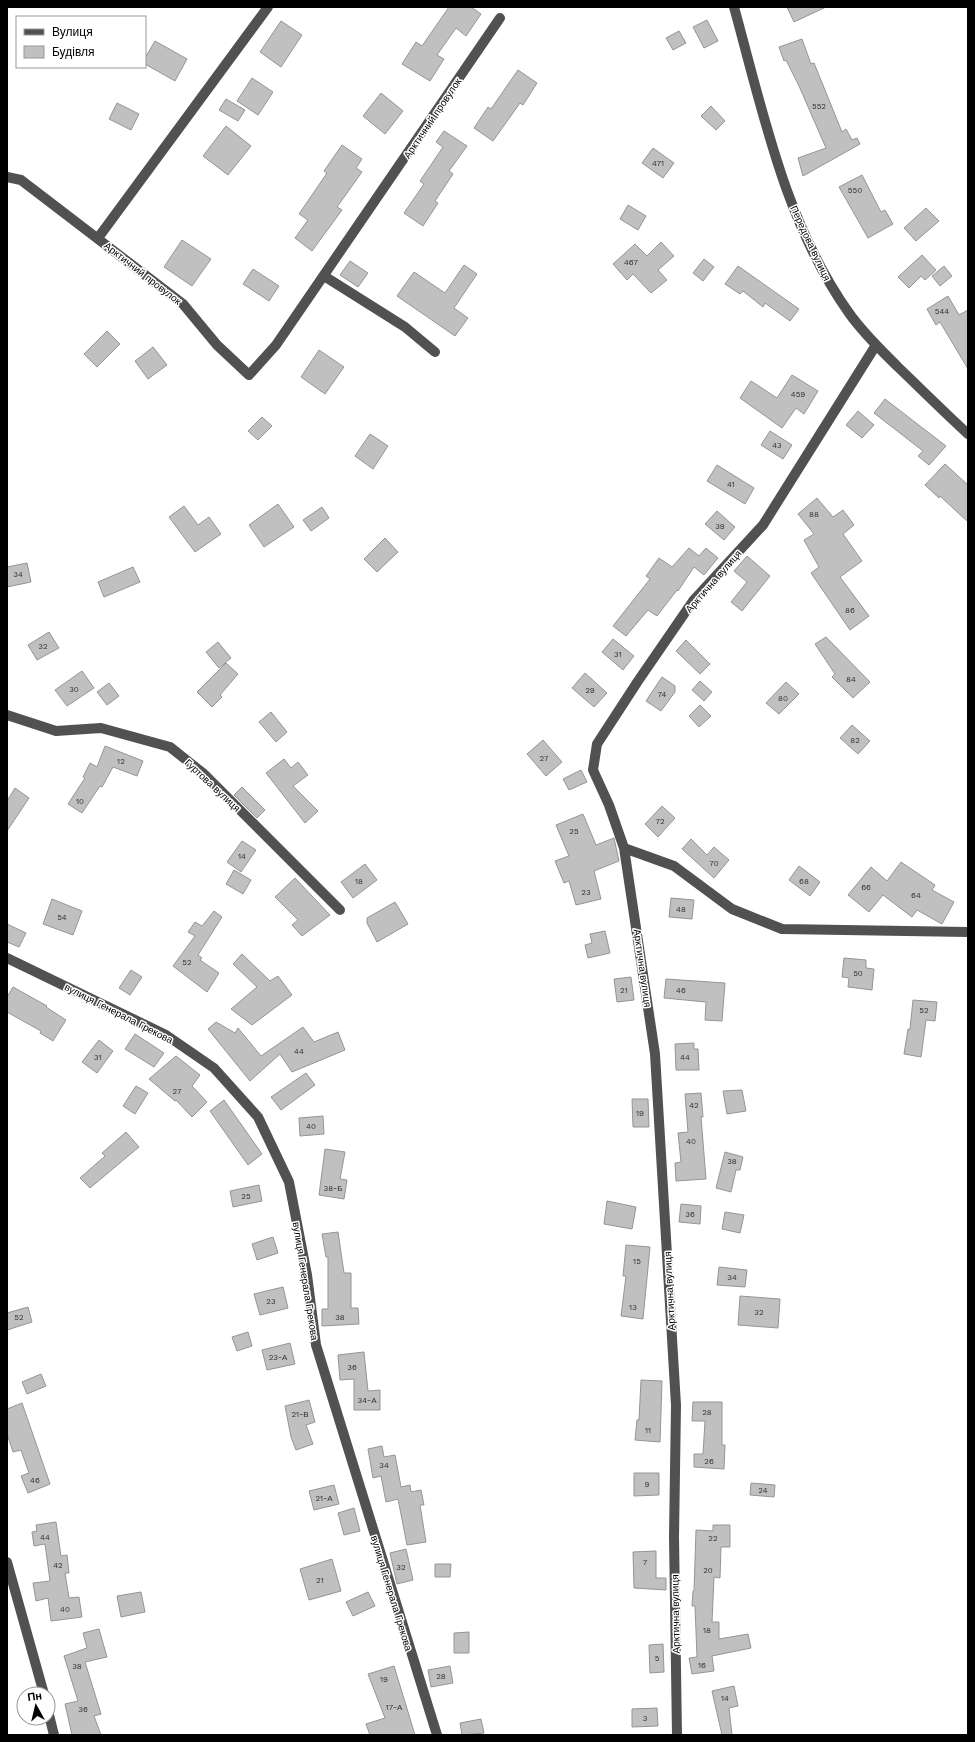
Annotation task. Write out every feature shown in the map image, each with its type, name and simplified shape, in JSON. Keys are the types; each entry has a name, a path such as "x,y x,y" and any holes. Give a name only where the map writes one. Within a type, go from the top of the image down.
{"street":[{"name":"Арктичний провулок","path":"98,238 268,7"},
{"name":"Передова вулиця","path":"734,7 772,147 797,217 824,273 850,314 876,345 968,434"},
{"name":"Арктичний провулок","path":"7,177 21,180 183,304 217,345 249,375 276,345 500,18"},
{"path":"324,276 351,295 405,327 435,352"},
{"name":"Арктична вулиця","path":"677,1735 674,1537 676,1405 655,1054 624,848 609,805 593,770 597,744 638,681 694,600 763,525 876,345"},
{"name":"Гуртова вулиця","path":"7,716 56,731 102,728 170,748 204,774 340,910"},
{"path":"624,848 674,866 732,909 782,928 968,932"},
{"name":"вулиця Генерала Грекова","path":"7,958 166,1035 214,1068 258,1117 289,1182 307,1275 316,1345 437,1735"},
{"path":"7,1562 42,1686"}],"building":[{"path":"449,7 471,7 481,14 466,36 456,28 437,55 444,59 430,81 402,64 416,42 422,46"},
{"path":"787,7 826,7 794,22"},
{"path":"707,20 718,41 704,48 693,27"},
{"path":"281,21 302,35 281,67 260,52"},
{"path":"679,31 686,43 673,50 666,38"},
{"path":"802,39 811,64 814,63 842,132 846,129 852,140 857,138 860,144 803,176 798,158 826,148 799,86 786,60 784,61 779,47"},
{"path":"155,41 187,59 175,81 146,65 146,56"},
{"path":"518,70 537,83 523,105 520,103 493,141 474,128 488,107 491,109"},
{"path":"252,78 273,92 258,115 237,101"},
{"path":"381,93 403,111 385,134 363,116"},
{"path":"226,99 245,110 238,121 219,110"},
{"path":"117,103 139,114 131,130 109,119"},
{"path":"711,106 725,121 716,130 701,116"},
{"path":"226,126 251,146 228,175 203,156"},
{"path":"444,131 467,146 449,171 453,174 435,201 438,203 423,226 404,213 424,184 420,181 443,147 436,142"},
{"path":"342,145 362,159 356,168 362,172 337,207 342,210 312,251 295,238 308,220 299,214 327,173 324,171"},
{"path":"653,148 674,163 663,178 642,163"},
{"path":"862,175 881,212 885,210 893,224 868,238 839,187"},
{"path":"628,205 646,216 638,230 620,219"},
{"path":"926,208 939,221 916,241 904,228"},
{"path":"182,240 211,259 192,286 164,267"},
{"path":"661,242 674,256 658,270 667,280 651,293 633,274 627,280 613,264 635,244 647,256"},
{"path":"922,255 936,270 925,280 921,276 909,288 898,277"},
{"path":"704,259 714,267 703,281 693,273"},
{"path":"350,261 368,273 358,287 340,275"},
{"path":"464,265 477,274 454,308 468,318 455,336 397,296 414,272 445,293"},
{"path":"738,266 799,309 790,321 765,303 763,307 743,291 740,294 725,284"},
{"path":"944,266 952,276 940,286 932,276"},
{"path":"253,269 279,286 269,301 243,284"},
{"path":"948,296 959,315 968,310 968,369 940,322 936,325 927,309"},
{"path":"107,331 120,344 97,367 84,354"},
{"path":"153,347 167,365 148,379 135,361"},
{"path":"319,350 344,367 325,394 301,377"},
{"path":"792,375 818,391 804,414 796,408 782,428 740,398 751,381 777,398"},
{"path":"885,399 946,446 929,465 918,456 923,451 874,413"},
{"path":"858,411 874,425 862,438 846,425"},
{"path":"262,417 272,426 258,440 248,431"},
{"path":"770,431 792,445 783,459 761,445"},
{"path":"370,434 388,446 373,469 355,456"},
{"path":"945,464 968,485 968,522 940,496 939,498 925,485"},
{"path":"717,465 754,488 745,504 707,481"},
{"path":"817,498 833,517 843,510 854,525 843,534 862,561 840,577 869,616 850,630 811,573 819,567 804,540 814,534 798,514"},
{"path":"278,504 294,527 264,547 249,525"},
{"path":"184,506 198,525 209,517 221,534 195,552 169,517"},
{"path":"322,507 329,518 311,531 303,520"},
{"path":"717,511 735,527 724,540 705,524"},
{"path":"385,538 398,552 377,572 364,559"},
{"path":"689,548 699,556 706,548 718,558 704,575 694,567 678,591 677,590 657,616 648,610 626,636 613,626 650,579 646,576 659,558 672,567"},
{"path":"747,556 770,576 742,611 731,602 747,582 734,571"},
{"path":"27,563 31,582 7,587 7,567"},
{"path":"133,567 140,582 104,597 98,582"},
{"path":"49,632 59,648 37,660 28,645"},
{"path":"826,637 870,682 853,698 832,677 835,674 815,644"},
{"path":"613,639 634,656 623,670 602,652"},
{"path":"686,640 710,664 700,674 676,651"},
{"path":"218,642 231,658 219,668 206,652"},
{"path":"226,663 238,674 220,695 222,697 212,707 197,692"},
{"path":"82,671 94,688 67,706 55,690"},
{"path":"585,673 607,693 594,707 572,688"},
{"path":"662,677 675,686 675,692 661,711 646,701"},
{"path":"700,681 712,692 704,701 692,690"},
{"path":"786,682 799,694 779,714 766,703"},
{"path":"109,683 119,696 107,705 97,692"},
{"path":"700,705 711,716 699,727 689,716"},
{"path":"271,712 287,732 276,742 259,722"},
{"path":"852,725 870,741 858,754 840,738"},
{"path":"543,740 562,762 546,776 527,754"},
{"path":"105,746 143,761 137,776 113,767 102,787 100,786 82,813 68,804 85,778 83,777 90,763 97,767"},
{"path":"284,759 291,768 298,762 308,775 293,786 318,811 305,823 266,773"},
{"path":"581,770 587,782 569,790 563,779"},
{"path":"242,787 265,810 257,818 234,795"},
{"path":"15,788 29,798 7,831 7,801"},
{"path":"662,806 675,818 658,837 645,824"},
{"path":"583,814 596,845 614,838 619,861 594,871 601,899 576,905 569,881 564,883 555,861 569,856 556,825"},
{"path":"691,839 707,855 714,847 729,860 714,878 682,849"},
{"path":"242,841 256,850 241,872 227,862"},
{"path":"901,862 935,885 932,890 954,902 942,924 917,910 912,917 883,895 869,912 848,895 871,867 887,881"},
{"path":"365,864 377,880 353,898 341,882"},
{"path":"799,866 820,882 810,896 789,880"},
{"path":"234,870 251,880 243,894 226,884"},
{"path":"295,878 330,915 302,936 292,925 298,920 275,897"},
{"path":"671,898 694,900 692,919 669,917"},
{"path":"52,899 82,911 73,935 43,924"},
{"path":"395,902 408,924 377,942 367,923 367,918"},
{"path":"214,911 222,917 198,955 202,958 200,960 219,973 207,992 173,966 195,936 188,932 195,922 202,926"},
{"path":"7,924 26,933 19,947 7,942"},
{"path":"605,931 610,953 588,958 585,945 592,943 590,934"},
{"path":"242,954 270,981 278,976 292,995 252,1025 231,1009 257,987 233,964"},
{"path":"844,958 866,960 866,968 874,969 872,990 848,987 849,978 842,977"},
{"path":"131,970 142,977 130,995 119,988"},
{"path":"631,977 634,1000 617,1002 614,979"},
{"path":"666,979 725,983 722,1021 705,1020 706,1002 664,998"},
{"path":"13,987 47,1006 46,1007 66,1020 53,1041 40,1033 41,1031 7,1012 7,997"},
{"path":"913,1000 937,1002 935,1021 926,1020 921,1057 904,1054 908,1029 910,1029"},
{"path":"216,1022 235,1033 238,1028 261,1056 303,1027 314,1042 338,1032 345,1050 292,1072 280,1054 250,1081 208,1029"},
{"path":"135,1034 164,1053 154,1067 125,1049"},
{"path":"99,1040 113,1051 97,1073 82,1062"},
{"path":"694,1043 694,1049 698,1049 699,1070 676,1070 675,1044"},
{"path":"176,1056 200,1075 192,1086 207,1102 192,1117 176,1100 175,1101 149,1079"},
{"path":"306,1073 315,1085 281,1110 271,1097"},
{"path":"136,1086 148,1093 135,1114 123,1106"},
{"path":"742,1090 746,1111 727,1114 723,1091"},
{"path":"701,1093 703,1117 701,1117 706,1179 676,1181 675,1163 681,1162 678,1133 688,1132 685,1094"},
{"path":"632,1099 648,1099 649,1127 633,1127"},
{"path":"224,1100 262,1154 248,1165 210,1111"},
{"path":"323,1116 324,1134 300,1136 299,1118"},
{"path":"126,1132 139,1147 90,1188 80,1178 105,1156 102,1153"},
{"path":"325,1149 345,1152 340,1179 347,1180 344,1199 319,1195"},
{"path":"725,1152 743,1157 740,1170 736,1170 731,1192 716,1188"},
{"path":"259,1185 262,1201 233,1207 230,1191"},
{"path":"607,1201 636,1207 632,1229 604,1224"},
{"path":"681,1204 701,1206 700,1224 679,1222"},
{"path":"725,1212 744,1215 740,1233 722,1229"},
{"path":"338,1232 344,1273 351,1273 351,1308 358,1308 359,1324 322,1326 322,1309 328,1309 328,1257 326,1257 322,1234"},
{"path":"273,1237 278,1253 257,1260 252,1244"},
{"path":"626,1245 650,1247 643,1319 621,1316 626,1276 623,1276"},
{"path":"719,1267 747,1270 745,1287 717,1285"},
{"path":"283,1287 288,1308 260,1315 254,1294"},
{"path":"740,1296 780,1299 778,1328 738,1325"},
{"path":"28,1307 32,1322 7,1330 7,1313"},
{"path":"248,1332 252,1346 237,1351 232,1337"},
{"path":"290,1343 295,1364 267,1370 262,1350"},
{"path":"364,1352 368,1391 380,1390 380,1410 354,1410 354,1379 340,1380 338,1355"},
{"path":"41,1374 46,1386 27,1394 22,1382"},
{"path":"641,1380 662,1381 660,1442 635,1440 637,1420 639,1420"},
{"path":"309,1400 315,1422 306,1425 313,1444 296,1450 291,1437 285,1406"},
{"path":"693,1402 722,1402 722,1445 725,1445 724,1469 694,1467 694,1454 703,1454 705,1421 692,1421"},
{"path":"22,1403 50,1484 28,1493 21,1476 29,1473 21,1450 13,1452 7,1434 7,1409"},
{"path":"382,1446 384,1457 395,1455 401,1487 410,1485 411,1492 421,1490 424,1505 420,1505 426,1542 407,1545 398,1499 386,1502 381,1476 373,1478 368,1449"},
{"path":"634,1473 659,1473 659,1495 634,1496"},
{"path":"751,1483 775,1485 774,1497 750,1495"},
{"path":"334,1485 339,1504 314,1510 309,1491"},
{"path":"354,1508 360,1531 344,1535 338,1513"},
{"path":"56,1522 61,1556 67,1555 69,1573 65,1573 69,1598 79,1597 82,1617 51,1621 48,1598 36,1601 33,1583 50,1581 45,1544 34,1546 32,1532 37,1531 36,1525"},
{"path":"713,1525 730,1525 730,1547 721,1547 720,1578 714,1577 712,1622 719,1622 719,1639 748,1634 751,1648 712,1656 714,1671 692,1674 689,1658 697,1657 695,1606 692,1606 694,1591 696,1530 713,1531"},
{"path":"406,1549 413,1580 397,1584 390,1553"},
{"path":"656,1551 656,1578 666,1578 666,1590 634,1588 633,1552"},
{"path":"332,1559 341,1591 309,1600 300,1569"},
{"path":"435,1564 451,1564 450,1577 435,1577"},
{"path":"141,1592 145,1612 121,1617 117,1596"},
{"path":"368,1592 375,1606 353,1616 346,1602"},
{"path":"99,1629 107,1657 85,1662 101,1714 94,1716 101,1735 72,1735 65,1704 78,1701 64,1656 87,1648 83,1633"},
{"path":"469,1632 469,1653 454,1653 454,1633"},
{"path":"663,1644 664,1672 650,1673 649,1645"},
{"path":"394,1666 415,1735 370,1735 366,1724 385,1718 368,1674"},
{"path":"450,1666 453,1683 431,1687 428,1670"},
{"path":"734,1686 738,1706 729,1708 732,1735 722,1735 712,1691"},
{"path":"657,1708 658,1726 632,1727 632,1709"},
{"path":"481,1719 484,1733 462,1735 460,1723"}]}
